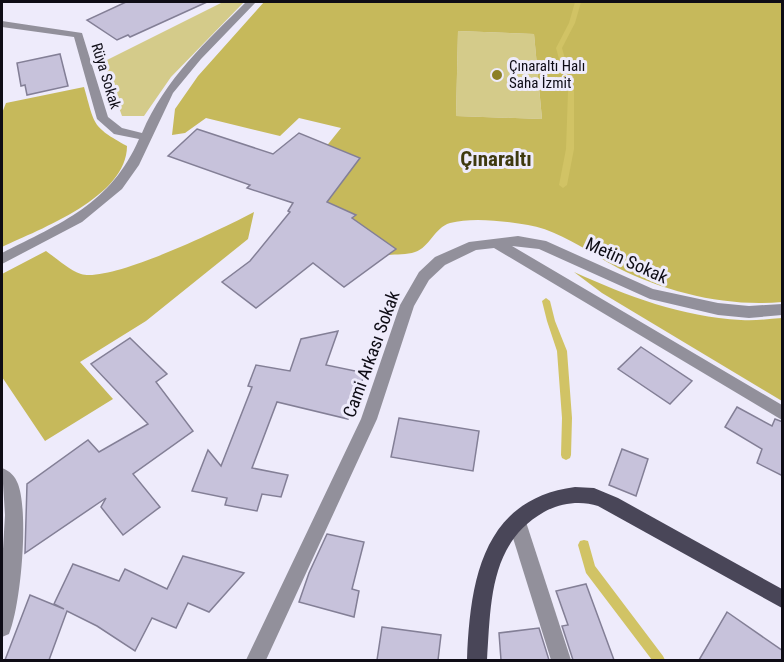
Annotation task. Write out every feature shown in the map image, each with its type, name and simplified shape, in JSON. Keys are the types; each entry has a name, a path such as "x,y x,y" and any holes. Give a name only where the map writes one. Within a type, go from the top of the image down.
{"main road":[{"path":"477,660 485,585 498,545 517,522 537,504 558,496 593,496 622,509 783,599"}],"street":[{"path":"2,259 60,229 101,203 130,173 157,111 174,85 251,2"},
{"name":"Rüya Sokak","path":"2,24 78,35 103,119 118,131 146,136"},
{"name":"Metin Sokak","path":"494,242 518,241 542,244 562,251 625,284 650,294 684,303 749,312 783,309"},
{"path":"494,242 783,413"},
{"name":"Cami Arkası Sokak","path":"254,659 369,419 407,305 424,276 440,261 474,245 494,242"},
{"path":"2,476 10,485 14,502 7,601 2,627"},
{"path":"517,522 561,660"}],"shaded area":[{"path":"223,2 244,2 171,77 144,116 122,116 103,62"},
{"path":"264,2 782,2 782,302 719,300 657,285 618,268 551,231 539,227 499,221 459,221 445,225 420,250 388,255 395,249 336,235 355,215 324,201 325,148 341,128 299,118 280,136 206,118 185,133 172,135 175,109 198,76","holes":["458,31 534,34 542,119 456,116"]},
{"name":"Çınaraltı Halı Saha İzmit","path":"458,31 534,34 542,119 456,116"},
{"path":"84,87 93,117 100,129 127,146 123,164 113,181 79,209 2,247 2,113 6,103"},
{"path":"254,212 248,239 146,321 80,362 113,399 45,441 2,377 2,274 46,251 76,272 96,275 141,263 219,230"},
{"path":"574,272 655,304 697,315 746,320 782,318 782,401 602,293"}],"building":[{"path":"126,2 207,2 130,37 128,35 117,40 87,20"},
{"path":"60,54 68,86 27,95 25,85 21,86 17,63"},
{"path":"197,129 273,154 299,133 360,158 327,202 356,215 352,218 396,249 344,287 313,263 256,308 222,282 250,261 290,212 288,211 293,203 247,188 250,185 168,156"},
{"path":"338,331 326,365 365,373 348,419 277,402 252,468 288,475 281,497 262,494 257,511 225,505 227,498 192,491 208,450 221,466 252,387 248,386 256,365 290,371 301,339"},
{"path":"130,338 167,374 156,382 193,431 133,474 160,507 123,535 101,507 106,498 25,553 27,484 88,440 99,452 148,424 91,364"},
{"path":"641,347 692,381 670,404 618,369"},
{"path":"737,407 772,426 775,419 783,422 783,476 757,463 762,449 725,427"},
{"path":"399,418 479,431 473,471 391,457"},
{"path":"622,449 648,459 636,496 609,485"},
{"path":"327,534 364,542 352,589 359,591 354,617 299,602"},
{"path":"183,556 244,573 209,612 188,603 176,628 152,618 135,651 97,626 67,611 49,660 5,660 30,595 64,609 54,604 73,564 119,581 125,569 167,589"},
{"path":"586,584 614,660 573,660 562,626 568,625 556,591"},
{"path":"727,612 783,651 783,660 699,660"},
{"path":"382,627 441,635 438,660 377,660"},
{"path":"539,628 549,660 501,660 499,633"}],"waterway":[{"path":"563,185 570,149 571,91 559,48 572,23 578,2"},
{"path":"546,301 562,351 567,418 566,455"},
{"path":"584,545 590,569 659,660"}],"place":[{"name":"Çınaraltı Halı Saha İzmit","path":"497,75"}],"district":[{"name":"Çınaraltı","path":"496,159"}]}
